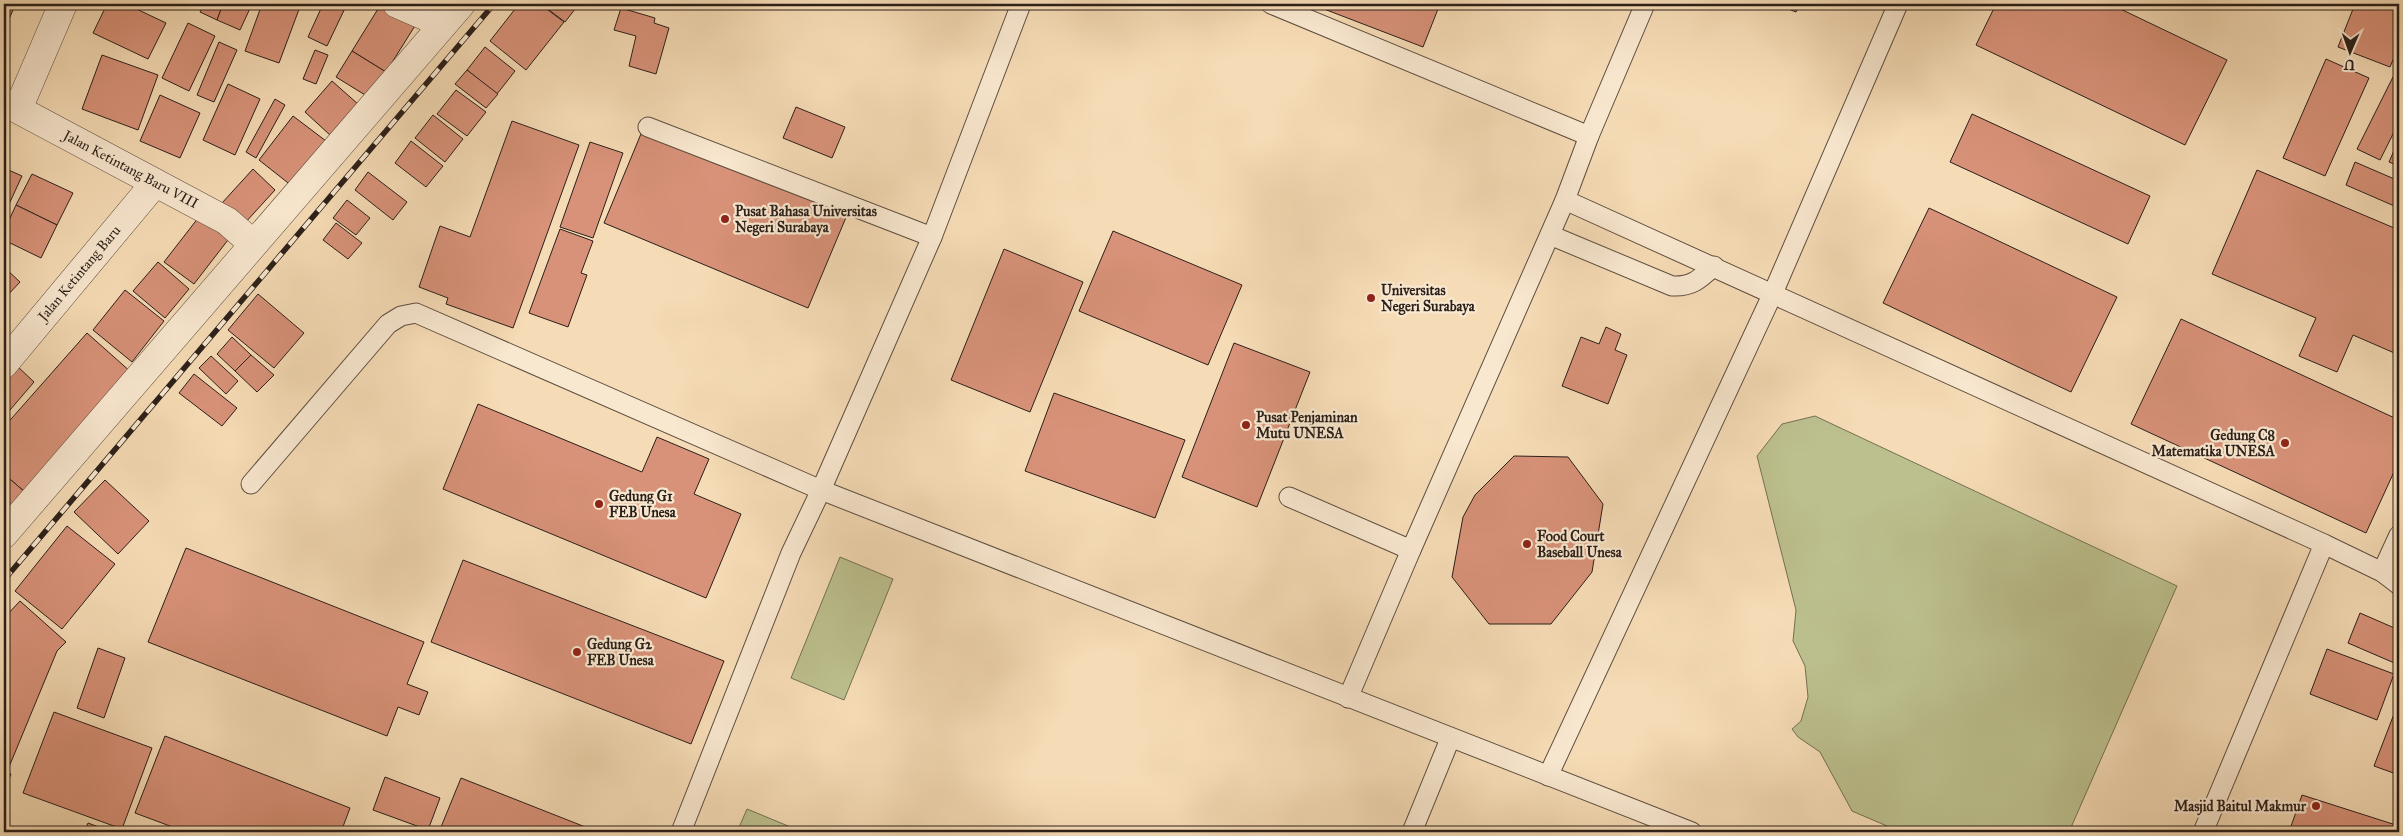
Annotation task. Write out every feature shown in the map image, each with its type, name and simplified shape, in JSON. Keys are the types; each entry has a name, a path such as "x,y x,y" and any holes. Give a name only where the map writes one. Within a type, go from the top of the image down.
{"street":[{"path":"11,105 63,4"},
{"path":"398,4 443,24"},
{"path":"4,534 252,243 461,4"},
{"name":"Jalan Ketintang Baru VIII","path":"11,105 227,221 252,243"},
{"name":"Jalan Ketintang Baru","path":"4,364 155,182"}],"lane":[{"path":"1271,4 1589,136"},
{"path":"1348,698 1565,200 1589,136 1645,4"},
{"path":"1548,776 1773,293 1898,4"},
{"path":"681,832 791,553 821,490 932,237 1018,5"},
{"path":"648,127 932,237"},
{"path":"1565,200 2324,544 2382,572 2399,585"},
{"path":"1550,235 1672,286 1696,283 1714,266"},
{"path":"251,484 388,324 401,316 416,313 821,490 892,516 1348,698 1692,832"},
{"path":"1289,497 1411,550"},
{"path":"2382,572 2399,535"},
{"path":"2203,832 2324,544"},
{"path":"1412,832 1450,738"}],"green space":[{"path":"1815,416 2177,586 2069,832 1901,832 1852,811 1820,752 1798,737 1792,729 1801,721 1808,697 1805,666 1793,641 1796,610 1757,456 1782,424"},
{"path":"840,557 893,579 844,700 791,678"},
{"path":"747,809 793,828 791,832 737,832"}],"building":[{"path":"107,4 126,4 166,23 148,59 93,33"},
{"path":"204,4 223,4 217,20 200,12"},
{"path":"223,4 252,4 240,30 217,20"},
{"path":"262,4 301,4 279,63 245,51"},
{"path":"323,4 347,4 327,46 308,37"},
{"path":"381,4 389,4 418,21 386,72 352,51"},
{"path":"519,4 540,4 564,22 526,70 490,41"},
{"path":"541,4 579,4 565,22"},
{"path":"1311,4 1440,4 1423,47"},
{"path":"1776,4 1800,4 1796,12"},
{"path":"1996,4 2110,4 2227,60 2185,145 1976,45"},
{"path":"2355,4 2377,4 2399,12 2399,46 2390,67 2338,47"},
{"path":"4,7 13,10 4,31"},
{"path":"621,8 655,18 654,23 669,28 656,74 629,66 636,36 614,30"},
{"path":"188,23 215,36 189,91 162,78"},
{"path":"219,42 237,50 214,102 197,95"},
{"path":"485,47 515,71 497,94 467,70"},
{"path":"315,50 328,55 316,84 303,79"},
{"path":"352,51 386,72 370,98 336,77"},
{"path":"102,55 158,75 138,130 82,109"},
{"path":"2326,59 2369,78 2325,176 2283,158"},
{"path":"2397,69 2399,71 2399,122 2380,160 2357,149"},
{"path":"467,70 498,94 486,108 455,84"},
{"path":"332,81 359,105 330,135 305,112"},
{"path":"228,84 260,99 235,155 203,140"},
{"path":"456,90 486,112 467,136 437,114"},
{"path":"160,95 200,113 180,158 140,141"},
{"path":"275,99 285,105 256,158 246,152"},
{"path":"796,107 845,127 832,158 783,138"},
{"path":"1972,114 2150,196 2128,244 1950,162"},
{"path":"433,115 463,139 445,162 415,138"},
{"path":"293,116 326,141 292,186 259,160"},
{"path":"512,121 579,145 513,328 446,304 448,298 419,287 440,226 470,237"},
{"name":"Pusat Bahasa Universitas Negeri Surabaya","path":"643,129 847,215 808,308 604,223"},
{"path":"2399,139 2399,166 2389,162"},
{"path":"411,141 443,166 426,187 395,163"},
{"path":"590,142 623,153 593,238 560,227"},
{"path":"2355,162 2399,181 2399,208 2346,185"},
{"path":"4,168 22,176 4,215"},
{"path":"253,169 275,190 244,224 222,203"},
{"path":"2257,170 2399,230 2399,355 2353,335 2337,372 2299,356 2316,318 2212,274"},
{"path":"368,172 407,202 393,220 355,190"},
{"path":"32,174 73,193 57,225 16,205"},
{"path":"347,200 370,218 356,235 333,218"},
{"path":"16,205 57,225 41,258 4,240 4,231"},
{"path":"1929,208 2117,297 2071,392 1883,303"},
{"path":"202,213 231,236 194,284 164,262"},
{"path":"336,223 362,243 348,259 323,240"},
{"path":"560,229 593,241 581,273 587,275 568,327 529,313"},
{"path":"1113,231 1242,285 1208,365 1079,311"},
{"path":"1004,249 1083,282 1030,412 951,380"},
{"path":"158,262 189,289 165,318 133,291"},
{"path":"4,267 20,282 4,299"},
{"path":"125,290 164,321 132,362 93,330"},
{"path":"258,294 304,333 274,368 228,330"},
{"name":"Gedung C8 Matematika UNESA","path":"2181,319 2399,420 2399,461 2366,533 2131,424"},
{"path":"1606,327 1621,334 1615,350 1627,355 1608,404 1562,386 1581,337 1599,344"},
{"path":"87,333 132,373 26,493 4,474 4,427"},
{"path":"232,337 251,355 235,371 217,354"},
{"name":"Pusat Penjaminan Mutu UNESA","path":"1234,343 1310,372 1257,507 1182,477"},
{"path":"251,355 274,375 257,392 235,371"},
{"path":"211,356 238,381 226,394 199,368"},
{"path":"15,364 34,382 4,417 4,377"},
{"path":"194,374 237,408 222,426 179,393"},
{"path":"1054,393 1185,440 1155,518 1025,471"},
{"name":"Gedung G1 FEB Unesa","path":"478,404 642,472 657,437 709,459 694,494 741,514 706,598 443,489"},
{"name":"Food Court Baseball Unesa","path":"1514,456 1568,457 1603,504 1592,572 1551,624 1489,624 1452,577 1463,517 1475,495"},
{"path":"4,474 26,493 4,519"},
{"path":"105,480 149,521 118,554 74,512"},
{"path":"67,526 115,564 62,629 15,591"},
{"path":"186,548 424,642 407,684 428,692 419,715 398,707 387,736 148,642"},
{"name":"Gedung G2 FEB Unesa","path":"463,560 724,661 691,744 431,642"},
{"path":"20,601 66,642 57,651 9,767 4,765 4,618"},
{"path":"2360,613 2399,630 2399,665 2348,643"},
{"path":"98,648 125,658 104,718 77,708"},
{"path":"2327,649 2394,674 2377,720 2310,694"},
{"path":"2399,701 2399,775 2374,766"},
{"path":"54,712 152,748 122,829 23,793"},
{"path":"165,736 350,808 341,832 186,832 135,813"},
{"path":"4,772 11,774 4,791"},
{"path":"385,777 440,798 428,830 373,810"},
{"path":"461,778 598,832 439,832"},
{"name":"Masjid Baitul Makmur","path":"2302,795 2399,826 2399,832 2289,832"},
{"path":"88,823 112,832 84,832"}],"railway":[{"path":"4,580 494,4"}],"place":[{"name":"Pusat Bahasa Universitas Negeri Surabaya","path":"725,219"},
{"name":"Universitas Negeri Surabaya","path":"1371,298"},
{"name":"Pusat Penjaminan Mutu UNESA","path":"1246,425"},
{"name":"Gedung C8 Matematika UNESA","path":"2285,443"},
{"name":"Gedung G1 FEB Unesa","path":"599,504"},
{"name":"Food Court Baseball Unesa","path":"1527,544"},
{"name":"Gedung G2 FEB Unesa","path":"577,652"},
{"name":"Masjid Baitul Makmur","path":"2316,806"}]}
